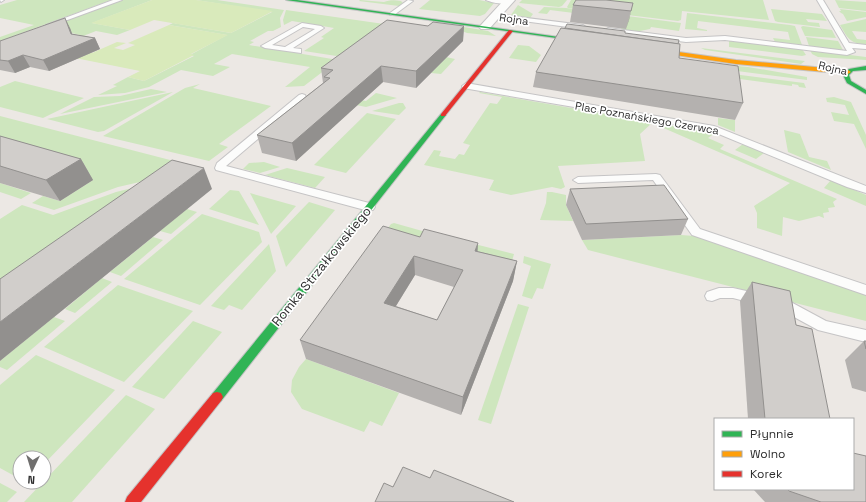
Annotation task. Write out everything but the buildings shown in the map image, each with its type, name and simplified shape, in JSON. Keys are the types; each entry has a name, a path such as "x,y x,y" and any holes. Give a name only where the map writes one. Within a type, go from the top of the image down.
{"street":[{"name":"Rojna","path":"288,0 595,42"},
{"path":"485,27 509,1"},
{"name":"Romka Strzałkowskiego","path":"132,502 510,31"},
{"name":"Rojna","path":"639,48 736,62 830,80"},
{"name":"Rojna","path":"736,62 848,72 866,68"},
{"path":"848,72 847,78 853,85"},
{"name":"Rojna","path":"840,82 853,85 866,92"}],"lane":[{"path":"45,26 119,0"},
{"path":"489,0 509,1"},
{"path":"495,16 682,40 725,38 847,53 851,52 820,0"},
{"path":"392,14 410,1"},
{"path":"286,49 320,28 302,25 265,46 298,51"},
{"path":"847,45 866,47"},
{"name":"Plac Poznańskiego Czerwca","path":"466,86 711,128 866,190"},
{"path":"302,98 221,164 220,168 369,206"},
{"path":"578,180 656,177 696,232 866,290"},
{"path":"712,296 720,292 733,293 787,306 823,326 866,336"}],"green space":[{"path":"17,0 111,0 0,41 0,37 34,25 0,18 0,5"},
{"path":"123,0 152,0 92,23 130,30 117,35 96,31 58,46 80,35 47,27"},
{"path":"152,0 196,0 273,11 231,33 154,20 130,30 91,23"},
{"path":"196,0 217,0 284,10 280,18 281,27 273,31 268,31 250,41 254,42 249,45 338,60 304,86 285,87 310,67 232,54 214,64 230,67 213,76 181,70 149,87 125,93 98,95 117,86 113,85 128,77 144,81 194,56 190,55 227,35 169,25 173,23 231,33 272,12"},
{"path":"397,0 403,3 399,6 359,1 384,2"},
{"path":"430,0 479,0 494,3 485,14 480,16 419,9"},
{"path":"522,0 567,0 562,6 559,7 519,3"},
{"path":"571,0 763,0 769,20 682,11 681,20 678,21 568,8 567,7"},
{"path":"835,0 866,2 866,11 839,8"},
{"path":"518,5 533,14 530,18 511,15"},
{"path":"544,7 566,8 681,23 679,31 651,27 650,29 635,32 620,30 629,20 550,10 547,14 538,13"},
{"path":"771,9 822,14 827,21 806,19 808,22 819,23 820,27 778,22 775,21"},
{"path":"840,9 866,12 866,17 847,21 843,14 839,11 841,11"},
{"path":"286,10 384,24 343,57 304,51 324,38 321,37 334,28 292,21 284,25 283,20"},
{"path":"687,13 795,26 802,45 775,42 773,38 790,40 788,32 698,21 697,28 707,31 685,29"},
{"path":"866,19 866,32 852,31 857,39 866,40 866,45 850,40 840,25"},
{"path":"169,25 228,35 191,54 194,55 144,81 128,77 140,71 70,57 84,51 92,53 117,42 126,43 114,48 123,50 135,45 128,43"},
{"path":"464,27 488,31 496,36 467,33 462,31"},
{"path":"801,27 832,30 836,38 805,36"},
{"path":"806,37 838,41 843,50 809,46"},
{"path":"729,40 802,49 806,55 802,56 729,47"},
{"path":"518,45 529,46 541,55 536,62 509,58"},
{"path":"701,48 805,61 801,64 705,50"},
{"path":"810,50 866,57 866,60 818,57 812,54"},
{"path":"446,57 455,59 441,74 431,73"},
{"path":"705,63 748,67 807,77 807,80 706,67"},
{"path":"686,68 804,83 806,88 792,84 792,86 725,77"},
{"path":"15,81 84,98 43,118 0,107 0,87"},
{"path":"200,84 193,88 271,106 219,144 228,147 209,161 103,136 185,88"},
{"path":"151,89 167,92 60,114 94,97 120,96"},
{"path":"173,92 104,131 98,132 47,119"},
{"path":"376,93 397,98 366,107 327,99 327,94 366,101"},
{"path":"479,93 715,133 708,138 724,145 720,149 837,199 833,202 835,207 828,208 829,212 823,213 824,218 819,216 799,221 783,217 782,236 757,228 757,213 754,206 790,183 652,123 640,134 645,161 558,166 565,187 561,189 552,187 511,195 489,190 494,180 424,165 434,150 441,151 439,156 455,159 459,154 464,155 470,145 463,143 490,103 497,104 502,97"},
{"path":"834,97 851,102 866,135 866,149 854,124 834,121 831,112 849,115 845,105 827,102 826,98"},
{"path":"403,103 406,108 399,115 372,111"},
{"path":"367,113 396,119 346,173 314,165"},
{"path":"0,116 201,168 118,187 54,210 32,203 43,196 60,201 93,180 0,153"},
{"path":"718,118 735,120 735,132 718,125"},
{"path":"784,130 800,134 809,157 827,161 831,170 788,152"},
{"path":"743,144 764,153 756,159 735,150"},
{"path":"264,162 280,167 260,173 243,169 249,163"},
{"path":"287,168 325,177 315,188 265,175"},
{"path":"173,178 0,316 0,219 22,205 53,215 116,192"},
{"path":"831,180 866,195 866,206 824,188"},
{"path":"0,183 31,193 21,199 0,192"},
{"path":"230,190 239,191 259,225 209,209"},
{"path":"547,192 566,195 566,205 573,221 540,220 546,203"},
{"path":"250,193 296,206 271,234"},
{"path":"309,202 335,210 286,267 276,236"},
{"path":"187,209 197,212 171,234 160,231"},
{"path":"202,214 259,232 262,242 200,305 124,279"},
{"path":"394,223 433,234 428,241 388,228"},
{"path":"681,235 694,236 866,295 866,321 588,250 582,240"},
{"path":"153,237 163,240 121,276 110,272"},
{"path":"455,239 514,254 512,261 452,246"},
{"path":"269,244 276,271 242,310 229,305 224,310 211,306"},
{"path":"524,256 551,264 543,289 537,288 532,299 522,296 531,266 523,263"},
{"path":"102,278 112,282 75,313 65,309"},
{"path":"118,285 193,311 124,382 44,347"},
{"path":"518,304 529,307 491,424 478,420"},
{"path":"54,317 65,321 7,370 0,367 0,361"},
{"path":"193,321 222,332 164,399 132,387"},
{"path":"36,355 115,390 52,456 52,450 12,450 12,475 0,468 0,385"},
{"path":"306,359 399,393 382,426 370,421 364,432 302,409 291,392 292,380 299,367"},
{"path":"126,395 155,409 72,502 24,502 35,490 52,490 52,473"},
{"path":"0,483 17,492 7,502 0,502"}],"traffic: fast":[{"path":"288,0 585,41"},
{"path":"866,68 851,70 846,75 849,82 866,92"},
{"path":"217,397 443,115"}],"traffic: slow":[{"path":"650,50 736,62 848,72"}],"traffic: jam":[{"path":"443,115 511,31"},
{"path":"132,502 217,397"}]}
